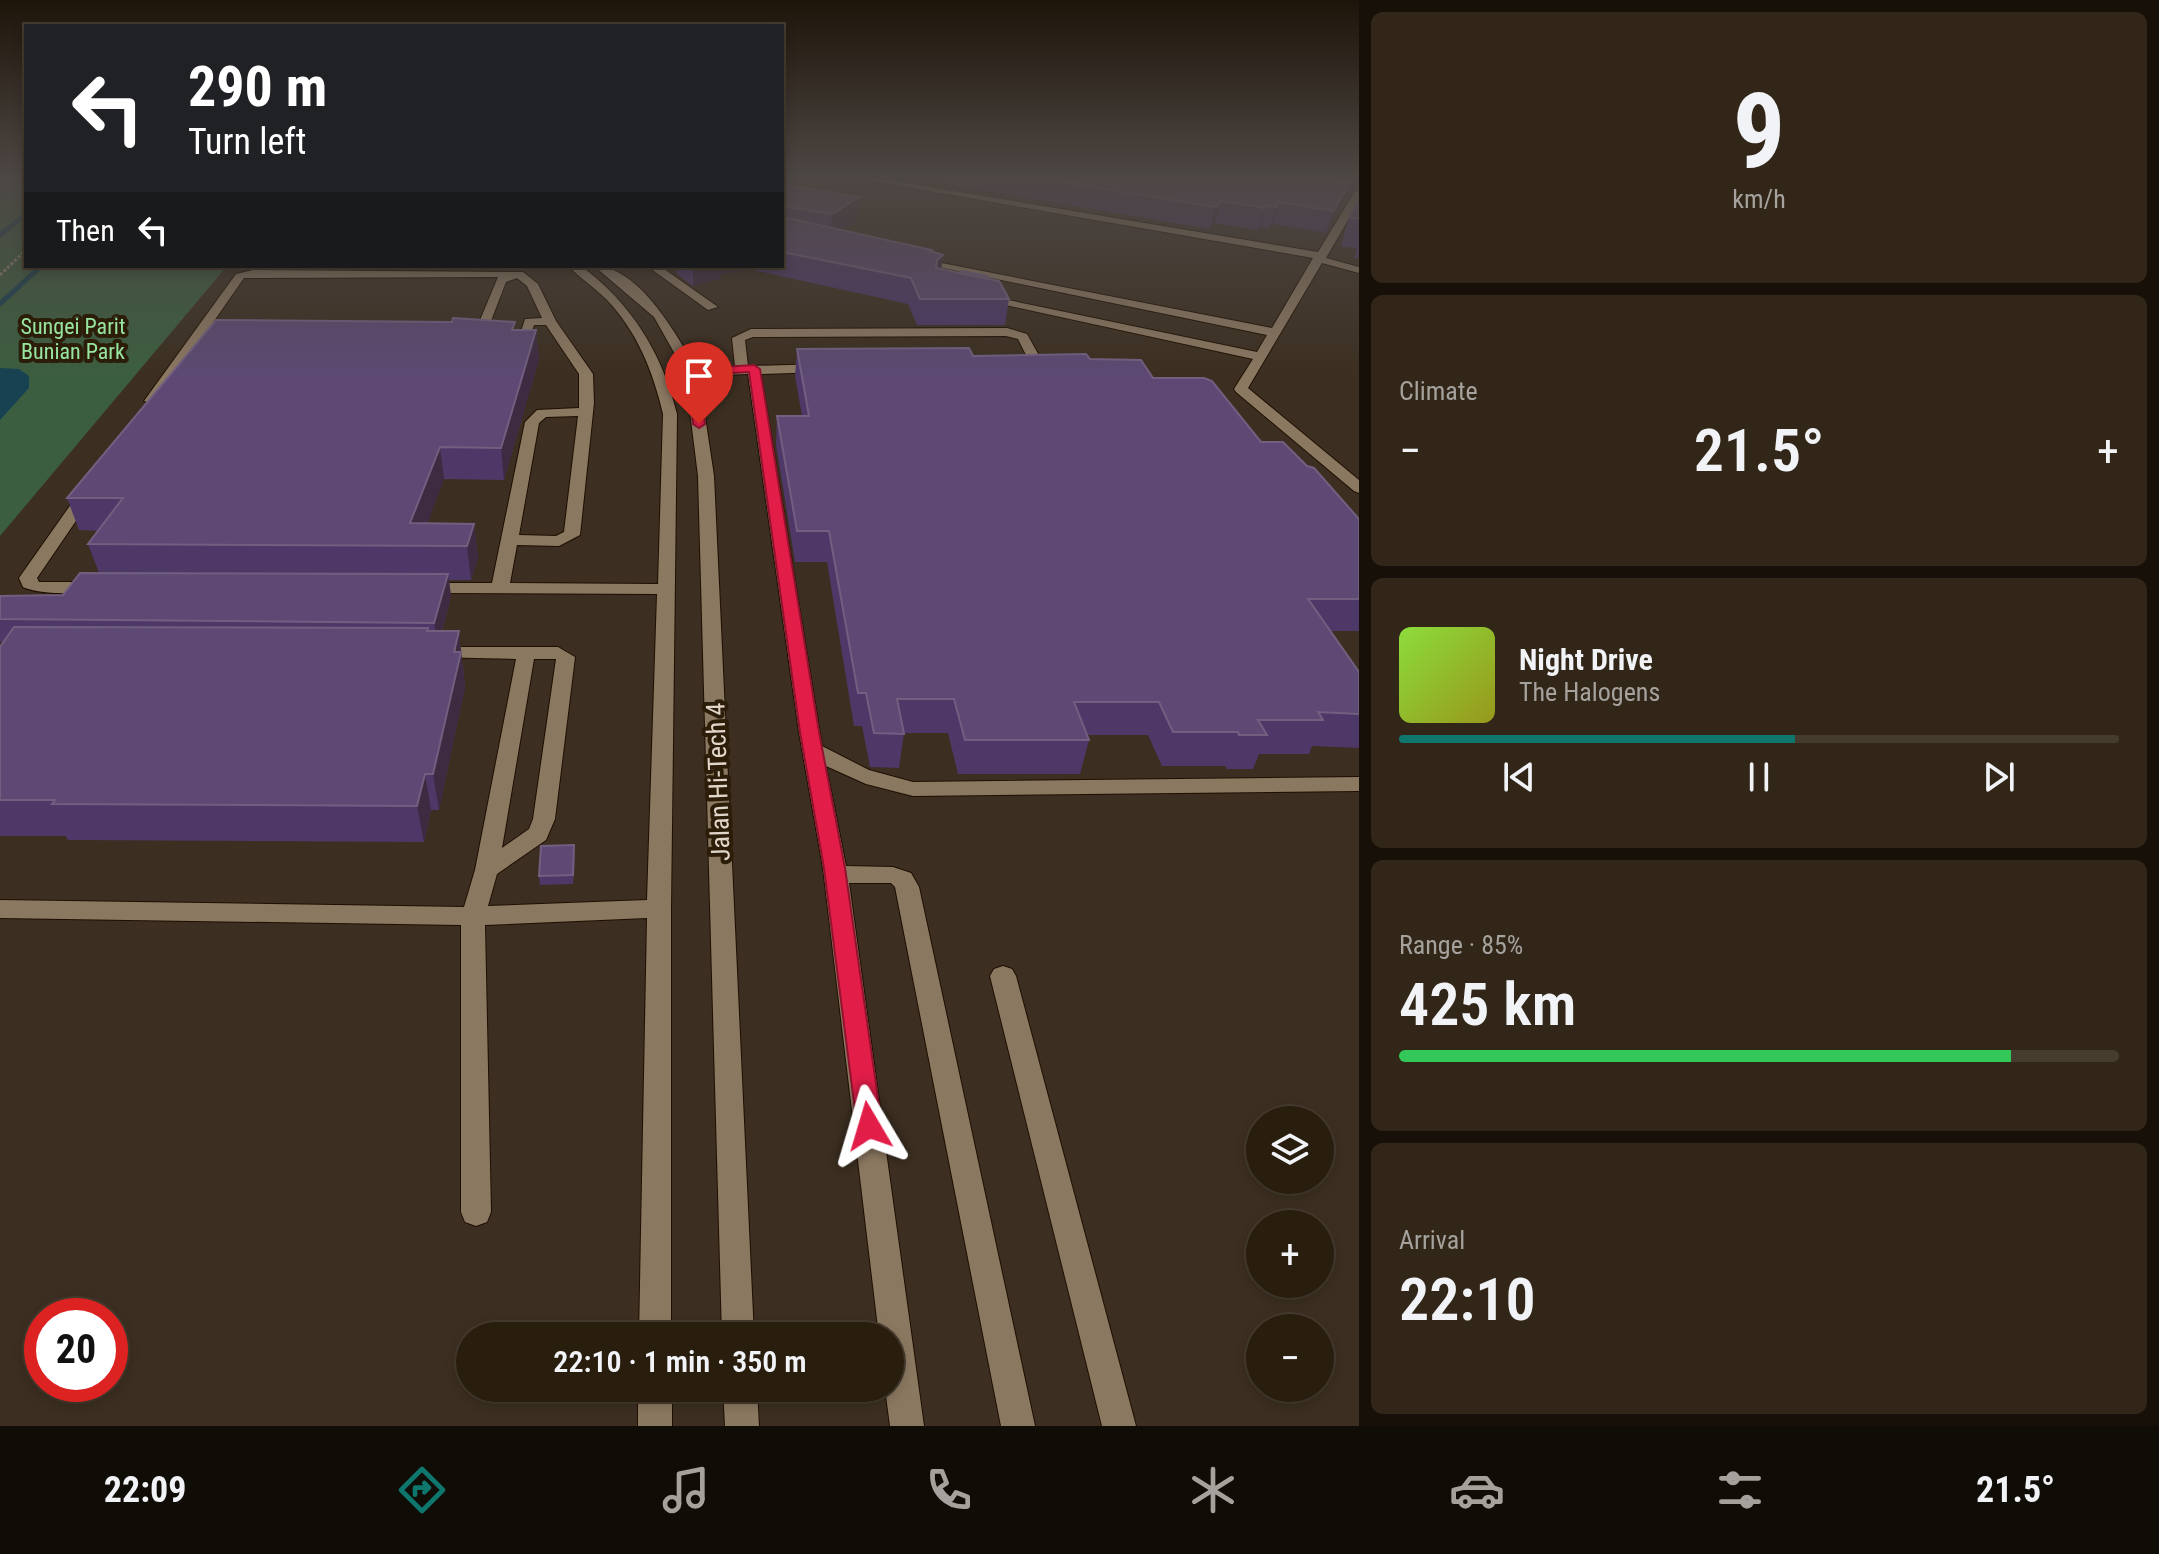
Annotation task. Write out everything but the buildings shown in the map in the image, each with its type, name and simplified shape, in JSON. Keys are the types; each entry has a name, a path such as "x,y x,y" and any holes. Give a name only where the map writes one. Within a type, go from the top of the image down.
{"street":[{"path":"1236,244 1319,258 1359,270"},
{"path":"1333,244 1319,258 1241,389 1359,488"},
{"path":"906,259 1273,332"},
{"name":"Jalan Hi-Tech 4","path":"576,268 609,295 649,345 663,379 670,414 659,909 655,1322"},
{"name":"Jalan Hi-Tech 4","path":"603,268 632,289 659,315 692,372 706,476 737,1322"},
{"path":"656,268 712,307"},
{"path":"949,283 968,271"},
{"path":"146,410 240,276 253,273 519,274 532,284 550,321 586,374 586,412 572,535 559,541 511,540"},
{"path":"519,274 501,280 475,343 523,345 529,322 550,321"},
{"path":"1053,314 1076,293"},
{"path":"971,297 1258,356"},
{"path":"1145,333 1166,311"},
{"path":"907,1426 835,874 748,369 738,338 751,333 1007,332 1023,337 1046,368 1024,368"},
{"path":"692,372 834,368"},
{"path":"500,589 532,422 542,413 586,412"},
{"path":"100,474 28,578 29,583 36,587 113,587"},
{"path":"407,588 668,589"},
{"path":"414,653 558,653 566,657 544,819 538,834 487,870"},
{"path":"476,1212 473,916 487,870 526,653"},
{"path":"814,750 838,766 883,784 913,789 1359,784"},
{"path":"835,874 893,875 903,879 907,887 1018,1426"},
{"path":"0,909 473,916 659,909"},
{"path":"1003,976 1119,1426"},
{"path":"655,1402 655,1426"},
{"path":"741,1402 742,1426"}],"path":[{"path":"0,275 24,252"}],"shaded area":[{"path":"0,244 24,244 24,268 784,268 784,244 1359,244 1359,1426 0,1426"}],"green space":[{"name":"Sungei Parit Bunian Park","path":"0,244 24,244 24,268 225,268 0,536"}],"water":[{"path":"0,368 19,369 29,376 29,388 0,420"}],"waterway":[{"path":"0,304 39,268"}],"route":[{"path":"699,424 692,372 754,369 809,732 835,868 869,1126"}]}
